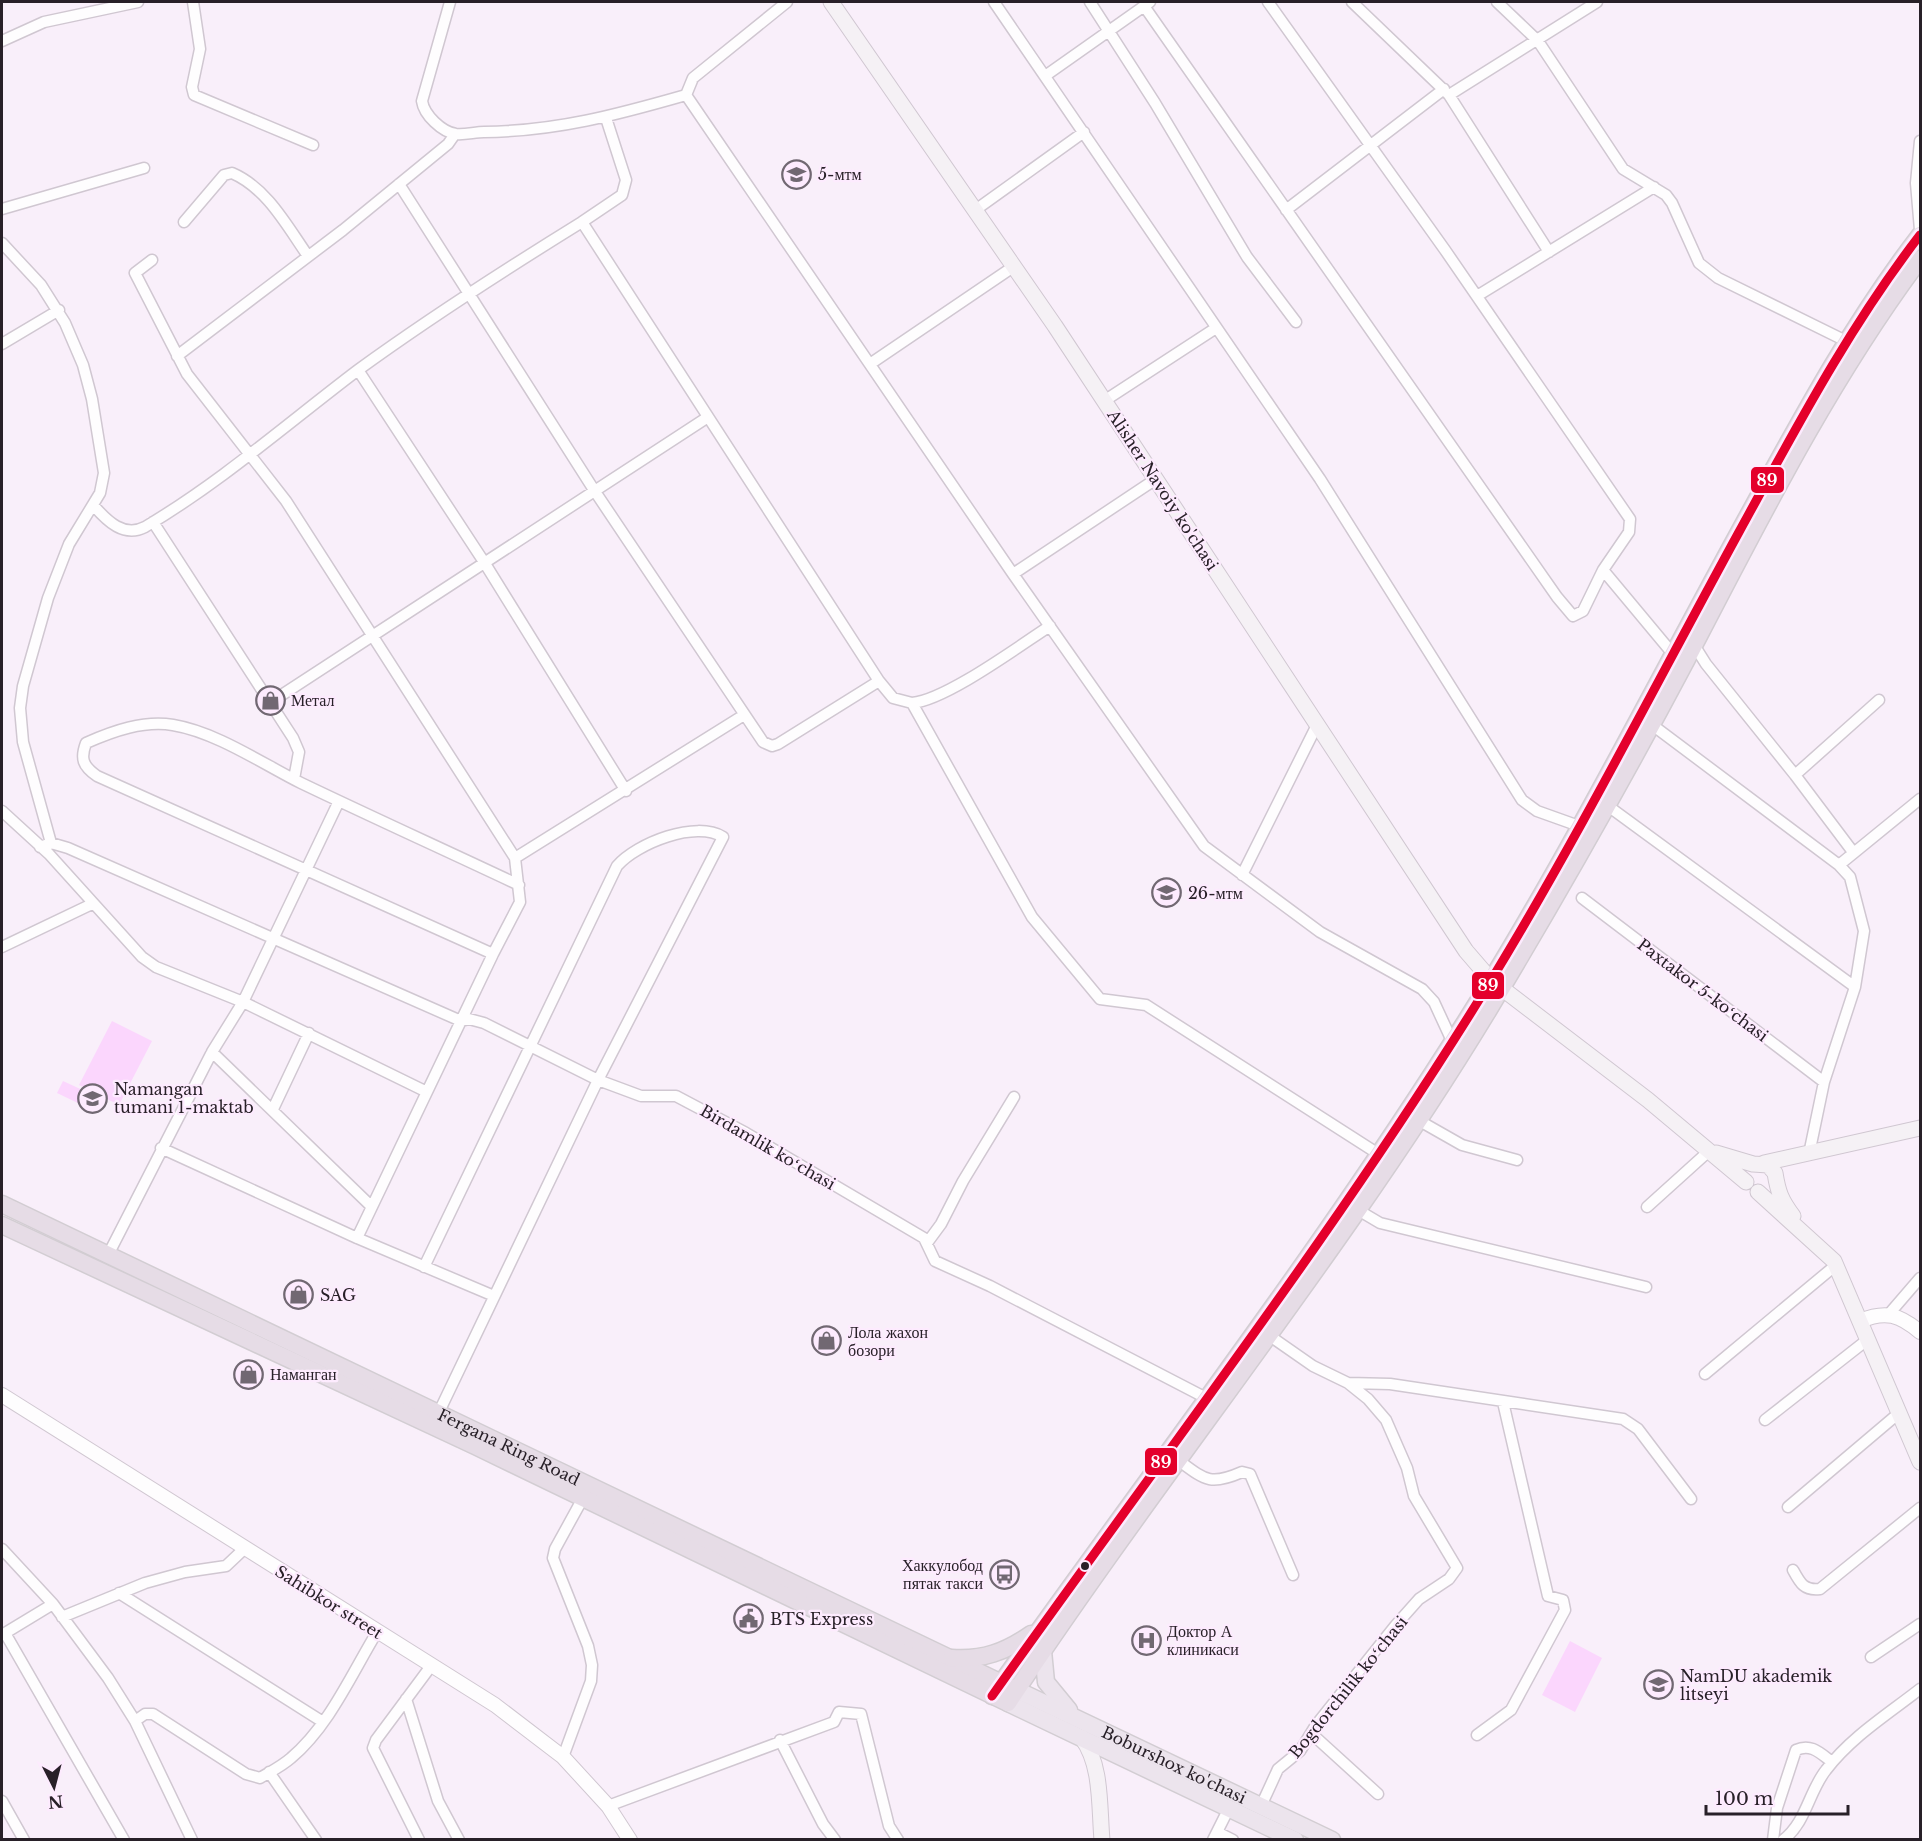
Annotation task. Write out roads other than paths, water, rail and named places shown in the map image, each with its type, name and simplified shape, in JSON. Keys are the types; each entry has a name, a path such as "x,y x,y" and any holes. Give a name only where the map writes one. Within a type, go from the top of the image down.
{"highway":[{"path":"1004,1693 1039,1629 1214,1402 1270,1336 1418,1120 1496,984 1579,826 1809,403 1894,269 1920,235"},
{"path":"1004,1693 1043,1651 1178,1460 1214,1402 1380,1155 1452,1041 1496,984 1608,806 1843,373 1920,259"},
{"name":"Fergana Ring Road","path":"2,1204 946,1658 1004,1693"},
{"name":"Fergana Ring Road","path":"2,1225 1004,1693"},
{"path":"946,1658 987,1657 1008,1650 1039,1629"}],"main road":[{"name":"Alisher Navoiy ko'chasi","path":"831,2 1104,401 1466,951 1496,984 1709,1151 1804,1234"},
{"path":"1767,1171 1768,1191 1752,1187 1747,1172 1767,1171 1809,1154 1920,1128"},
{"path":"1709,1151 1767,1171 1804,1234 1836,1265 1920,1462"},
{"path":"1043,1651 1046,1682 1057,1698 1082,1720"},
{"path":"1004,1693 1082,1738 1295,1839"},
{"name":"Boburshox ko'chasi","path":"1004,1693 1082,1720 1332,1839"},
{"path":"1082,1738 1093,1757 1096,1771 1102,1839"}],"street":[{"path":"2,40 44,22 138,2"},
{"path":"193,2 200,49 192,89 194,95 313,145"},
{"path":"450,2 422,101 424,112 433,121 455,134 540,130 606,118 686,95"},
{"path":"686,95 693,78 787,2"},
{"path":"994,2 1320,479 1522,800 1537,810 1579,826"},
{"path":"1090,2 1155,103 1247,257 1296,322"},
{"path":"1045,76 1147,4 1286,210 1557,597 1573,616 1582,611 1603,570 1629,532 1630,519 1477,296 1268,2"},
{"path":"1352,2 1446,92 1549,252"},
{"path":"1497,2 1538,41 1616,160 1632,177 1654,188 1672,203 1699,263 1718,279 1848,342"},
{"path":"1286,210 1446,92 1538,41 1597,2"},
{"path":"686,95 1013,574 1203,846 1320,932 1422,989 1434,1002 1452,1041"},
{"path":"94,506 105,519 121,529 140,530 250,454 358,370 468,292 622,195 626,180 606,118"},
{"path":"974,211 1084,132"},
{"path":"177,356 399,184 448,144 455,134"},
{"path":"1920,141 1916,183 1920,230"},
{"path":"2,209 144,168"},
{"path":"184,222 224,175 234,174 254,186 265,197 308,256"},
{"path":"399,184 594,490 763,742 772,746 879,681"},
{"path":"1477,296 1654,188"},
{"path":"582,222 879,681 893,698 912,703 923,702 977,673 1050,626"},
{"path":"2,243 41,285 59,310 83,365 92,399 104,473 104,486 94,506 80,524 56,576 23,686 20,708 23,742 46,845"},
{"path":"152,260 135,273 187,374 286,501 515,858 519,885 518,910 493,954 357,1238"},
{"path":"870,364 1013,267"},
{"path":"2,344 59,310"},
{"path":"1104,401 1216,328"},
{"path":"358,370 484,562 626,791"},
{"path":"271,702 708,417"},
{"path":"1013,574 1155,479"},
{"path":"153,522 271,702 299,749 294,779"},
{"path":"1603,570 1673,654"},
{"path":"1694,645 1706,664 1853,852"},
{"path":"1795,775 1879,700"},
{"path":"912,703 1032,917 1095,995 1106,1001 1146,1005 1380,1155"},
{"path":"515,858 626,791 744,715"},
{"path":"1651,724 1839,866 1850,877 1864,931 1855,987 1824,1082 1809,1154"},
{"path":"493,954 97,776 87,769 81,755 86,743 104,735 143,725 172,725 233,748 339,801 519,885"},
{"path":"1242,876 1317,725"},
{"path":"1839,866 1853,852 1920,799"},
{"path":"108,1255 212,1052 243,1002 339,801"},
{"path":"1608,806 1855,987"},
{"path":"2,811 46,845 92,904 141,957 156,967 243,1002 427,1092"},
{"path":"424,1267 620,863 672,835 699,830 717,833 723,837 598,1080 438,1414"},
{"name":"Birdamlik koʻchasi","path":"46,845 274,937 461,1021 475,1020 531,1045 598,1080 641,1096 676,1096 746,1133 924,1238 935,1261 942,1265 990,1286 1214,1402"},
{"name":"Paxtakor 5-koʻchasi","path":"1582,898 1824,1082"},
{"path":"2,947 92,904"},
{"path":"273,1109 309,1033"},
{"path":"212,1052 372,1207"},
{"path":"927,1243 941,1224 963,1181 1014,1097"},
{"path":"1418,1120 1462,1145 1517,1160"},
{"path":"161,1148 357,1238 494,1296"},
{"path":"1647,1207 1709,1151"},
{"path":"1358,1210 1380,1223 1646,1287"},
{"path":"1706,1374 1836,1265"},
{"path":"1889,1314 1920,1278"},
{"path":"1860,1321 1877,1314 1889,1314 1907,1321 1920,1332"},
{"name":"Bogdorchilik koʻchasi","path":"1261,1806 1278,1770 1293,1760 1316,1725 1395,1626 1419,1599 1449,1579 1457,1568 1414,1496 1407,1468 1386,1420 1368,1399 1348,1383 1313,1366 1270,1336"},
{"path":"1765,1420 1867,1340"},
{"path":"1348,1383 1390,1384 1627,1421 1638,1429 1690,1500"},
{"name":"Sahibkor street","path":"2,1395 495,1706 563,1757 608,1806 630,1839"},
{"path":"1478,1735 1511,1710 1565,1610 1563,1600 1548,1596 1503,1402"},
{"path":"1788,1506 1899,1413"},
{"path":"1178,1460 1209,1481 1218,1481 1242,1472 1250,1474 1293,1575"},
{"path":"563,1757 586,1696 591,1665 588,1646 553,1558 555,1549 583,1498"},
{"path":"1793,1570 1800,1584 1813,1590 1820,1589 1920,1508"},
{"path":"2,1549 53,1604 135,1720 192,1839"},
{"path":"62,1617 119,1593 185,1572 226,1566 244,1549"},
{"path":"119,1593 322,1722"},
{"path":"53,1604 3,1634 124,1839"},
{"path":"1871,1658 1920,1624"},
{"path":"135,1720 145,1714 153,1714 253,1778 260,1778 289,1760 308,1742 377,1632"},
{"path":"419,1839 373,1748 431,1666"},
{"path":"1783,1839 1799,1822 1818,1782 1832,1762 1867,1729 1920,1689"},
{"path":"406,1699 438,1801 459,1839"},
{"path":"608,1806 780,1740 834,1722 839,1712 861,1714 889,1826 898,1839"},
{"path":"1312,1734 1378,1794"},
{"path":"780,1740 823,1824 835,1839"},
{"path":"1773,1839 1777,1808 1796,1750 1804,1746 1812,1748 1832,1762"},
{"path":"269,1772 316,1839"},
{"path":"2,1801 24,1839"},
{"path":"1229,1808 1215,1836 1233,1839"}],"place":[{"name":"5-мтм","path":"797,174"},
{"name":"Метал","path":"270,700"},
{"name":"26-мтм","path":"1167,893"},
{"name":"Namangan tumani 1-maktab","path":"93,1098"},
{"name":"SAG","path":"299,1295"},
{"name":"Лола жахон бозори","path":"827,1341"},
{"name":"Наманган","path":"249,1374"},
{"name":"Хаккулобод пятак такси","path":"1004,1574"},
{"name":"BTS Express","path":"749,1619"},
{"name":"Доктор А клиникаси","path":"1146,1640"},
{"name":"NamDU akademik litseyi","path":"1659,1685"}]}
